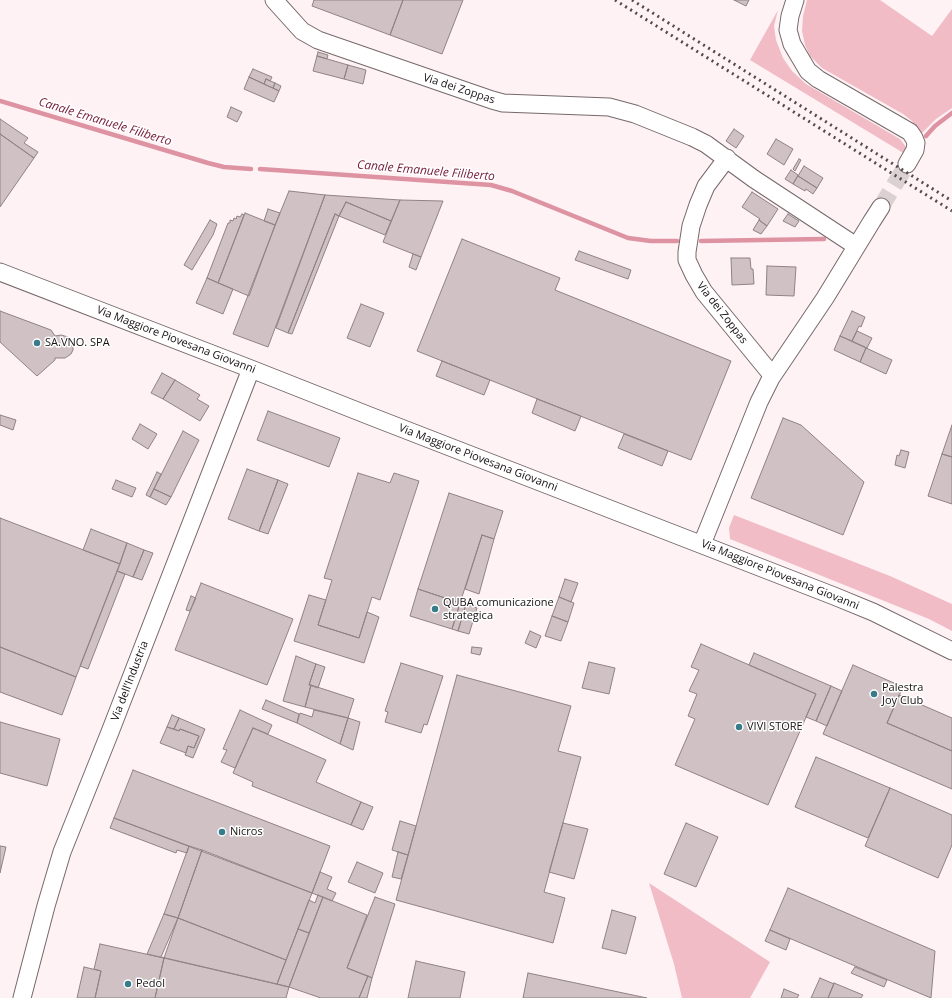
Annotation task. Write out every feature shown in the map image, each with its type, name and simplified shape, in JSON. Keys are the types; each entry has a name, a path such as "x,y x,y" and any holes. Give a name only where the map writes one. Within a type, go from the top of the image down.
{"street":[{"name":"Via dei Zoppas","path":"274,0 302,31 318,40 492,100 503,103 609,107 635,114 692,137 727,158 754,179 856,246"},
{"path":"795,0 790,16 788,30 792,44 808,71 818,79 910,132 916,143 915,150 907,164"},
{"name":"Via dei Zoppas","path":"727,158 706,186 698,206 691,226 687,260 704,292 772,375"},
{"path":"702,544 759,402 772,375 826,298 856,246 881,207"},
{"name":"Via Maggiore Piovesana Giovanni","path":"0,272 702,544 873,612 952,651"},
{"name":"Via dell'Industria","path":"22,998 62,852 251,369"}],"shaded area":[{"path":"807,0 880,0 932,36 952,9 952,108 936,119 921,134 912,121 903,114 822,68 810,56 805,45 802,31 803,16"},
{"path":"778,10 774,26 776,40 783,58 792,71 806,84 900,139 906,147 905,154 750,60"},
{"path":"734,515 890,576 952,604 952,631 929,619 730,539 729,528"},
{"path":"649,883 770,962 750,998 682,998 674,964"}],"building":[{"path":"314,0 403,0 390,35 312,6"},
{"path":"403,0 463,0 442,54 390,35"},
{"path":"734,0 749,0 746,6"},
{"path":"318,52 328,55 327,59 317,56"},
{"path":"317,56 348,65 344,79 313,71"},
{"path":"348,65 366,70 363,84 344,79"},
{"path":"253,69 272,77 270,81 266,79 264,84 249,77"},
{"path":"249,77 279,91 274,102 244,89"},
{"path":"266,79 275,83 273,88 264,84"},
{"path":"275,83 281,86 279,91 273,88"},
{"path":"231,107 242,112 237,122 227,117"},
{"path":"0,119 28,138 24,143 38,152 34,158 0,134"},
{"path":"734,129 744,136 736,148 726,141"},
{"path":"0,134 34,158 0,207"},
{"path":"776,139 793,149 784,165 767,154"},
{"path":"799,159 801,160 795,171 793,169"},
{"path":"804,166 823,178 817,188 798,176"},
{"path":"791,170 798,175 793,184 785,179"},
{"path":"798,176 817,188 813,194 806,189 805,191 793,184"},
{"path":"289,191 325,195 268,347 233,334"},
{"path":"752,192 778,209 767,226 759,220 760,219 742,207"},
{"path":"325,195 400,200 391,221 346,202 339,216 335,214 288,333 276,328"},
{"path":"400,200 443,201 421,257 383,242"},
{"path":"346,202 391,221 385,235 339,216"},
{"path":"268,209 280,213 275,225 264,221"},
{"path":"245,213 275,225 249,296 218,283"},
{"path":"242,214 244,215 218,283 207,278 228,223 230,223 230,220 233,221 234,218 236,219 237,216 240,217"},
{"path":"335,214 339,216 292,334 288,333"},
{"path":"788,214 799,221 795,227 783,221"},
{"path":"210,220 217,224 213,235 192,270 184,265"},
{"path":"759,220 767,226 761,234 753,230"},
{"path":"462,239 560,278 555,290 731,361 691,460 417,351"},
{"path":"579,251 631,270 628,279 575,260"},
{"path":"413,254 421,257 416,270 409,267"},
{"path":"731,258 750,258 751,269 753,269 754,284 732,285"},
{"path":"767,266 796,267 794,296 766,295"},
{"path":"207,278 233,289 223,314 196,303"},
{"path":"361,304 384,313 370,347 347,338"},
{"name":"SA.VNO. SPA","path":"0,311 51,330 55,336 61,335 68,337 73,344 71,354 65,358 55,358 55,360 37,376 0,342"},
{"path":"852,311 865,317 861,327 859,326 852,341 840,336"},
{"path":"857,331 872,338 867,348 852,341"},
{"path":"840,336 866,348 860,362 834,350"},
{"path":"866,348 892,360 886,374 860,362"},
{"path":"442,361 490,380 484,395 436,376"},
{"path":"162,373 175,380 163,399 151,393"},
{"path":"175,380 200,395 197,399 209,406 200,421 163,399"},
{"path":"537,399 581,416 575,431 532,413"},
{"path":"268,411 340,438 329,467 257,440"},
{"path":"0,415 16,420 13,430 0,425"},
{"path":"783,418 801,425 864,482 843,535 751,498"},
{"path":"140,424 157,434 148,449 132,439"},
{"path":"952,425 952,457 942,454"},
{"path":"183,431 199,440 171,497 154,489"},
{"path":"624,434 668,451 662,466 618,448"},
{"path":"901,450 909,452 905,468 895,465 897,455 899,456"},
{"path":"942,454 952,457 952,504 928,496"},
{"path":"247,469 278,480 259,531 228,519"},
{"path":"157,472 161,474 150,497 146,495"},
{"path":"358,473 390,483 394,473 419,481 380,600 372,597 359,638 318,625 332,580 324,578"},
{"path":"116,480 136,488 132,497 112,489"},
{"path":"278,480 288,484 268,534 259,531"},
{"path":"154,489 171,497 166,505 150,497"},
{"path":"449,493 503,511 494,539 482,535 460,603 418,589"},
{"path":"0,518 120,564 76,677 0,647"},
{"path":"91,529 127,543 120,564 83,550"},
{"path":"482,535 494,539 479,594 465,589"},
{"path":"127,543 144,550 133,577 117,571"},
{"path":"144,550 153,553 142,580 133,577"},
{"path":"117,571 125,574 88,669 80,666"},
{"path":"565,579 578,583 571,602 559,597"},
{"path":"201,583 293,619 267,685 175,650"},
{"name":"QUBA comunicazione strategica","path":"418,589 460,603 452,629 410,616"},
{"path":"309,595 326,600 318,625 359,638 367,612 379,617 364,663 294,641"},
{"path":"191,596 196,598 190,611 186,610"},
{"path":"559,597 574,603 568,622 552,616"},
{"path":"460,603 466,604 458,631 452,629"},
{"path":"466,604 477,608 469,634 458,631"},
{"path":"552,616 568,622 561,641 545,636"},
{"path":"530,631 541,636 536,648 525,643"},
{"path":"701,644 816,694 768,805 675,765 695,719 688,716 697,694 689,691 699,670 691,667"},
{"path":"0,647 76,677 62,715 0,692"},
{"path":"472,647 482,648 480,655 471,653"},
{"path":"754,653 831,686 816,721 806,717 816,694 749,665"},
{"path":"296,656 316,664 309,685 311,685 305,707 283,701"},
{"path":"589,662 615,668 609,694 582,688"},
{"path":"401,663 443,676 427,725 424,724 421,733 385,722 388,712 385,711"},
{"path":"316,664 325,667 318,688 309,685"},
{"path":"853,665 903,687 887,723 952,751 952,789 823,734"},
{"path":"457,675 571,706 558,751 581,757 544,892 565,898 553,943 396,900"},
{"path":"311,685 354,699 348,718 305,707"},
{"path":"831,686 842,691 827,726 816,721"},
{"path":"899,695 952,718 952,751 887,723"},
{"path":"266,700 299,714 297,723 262,709"},
{"path":"240,710 272,725 268,734 253,728 235,768 221,762 227,750 223,749"},
{"path":"314,710 348,718 340,744 297,723 300,713 312,717"},
{"path":"172,715 179,718 174,729 167,727"},
{"path":"179,718 205,729 193,758 185,755 188,746 194,748 199,736 180,729 179,731 174,729"},
{"path":"348,718 360,722 353,750 340,744"},
{"path":"0,722 60,739 47,786 0,773"},
{"path":"167,727 179,731 180,729 199,736 194,748 188,746 186,753 160,743"},
{"path":"253,728 326,760 316,782 361,802 351,825 252,786 253,782 233,773"},
{"path":"816,757 890,788 868,838 795,807"},
{"name":"Nicros","path":"133,770 330,846 312,893 114,818"},
{"path":"890,788 952,815 952,845 938,878 865,846"},
{"path":"361,802 373,807 363,830 351,825"},
{"path":"114,818 189,846 187,853 177,850 176,853 110,828"},
{"path":"400,821 416,826 408,855 392,850"},
{"path":"563,823 588,829 574,879 549,872"},
{"path":"686,823 718,837 696,887 664,874"},
{"path":"0,846 6,847 0,873"},
{"path":"189,846 202,850 178,918 164,914"},
{"path":"202,850 312,893 286,960 178,918"},
{"path":"398,852 408,855 401,879 392,877"},
{"path":"357,862 383,873 375,893 348,882"},
{"path":"320,872 332,877 327,889 336,893 332,901 312,893"},
{"path":"788,888 935,951 931,998 770,930"},
{"path":"318,895 323,897 309,933 298,929 309,900 315,903"},
{"path":"323,897 367,915 347,968 368,976 359,998 321,998 289,987"},
{"path":"375,897 395,904 372,978 347,968"},
{"path":"612,910 636,917 626,954 602,948"},
{"path":"164,914 178,918 164,958 147,954"},
{"path":"178,918 286,960 277,984 161,957"},
{"path":"298,929 309,933 289,987 277,984"},
{"path":"770,930 790,939 786,950 765,941"},
{"name":"Pedol","path":"100,944 164,958 155,998 95,998 101,971 94,969"},
{"path":"164,958 289,987 286,998 155,998"},
{"path":"416,961 465,972 460,998 408,998"},
{"path":"84,967 101,971 95,998 77,998"},
{"path":"855,967 887,980 884,987 851,973"},
{"path":"528,973 647,998 523,998"},
{"path":"368,976 372,978 367,998 359,998"},
{"path":"820,978 834,984 828,998 811,998"},
{"path":"834,983 863,995 861,998 828,998"},
{"path":"784,989 799,995 797,998 781,998"}],"waterway":[{"name":"Canale Emanuele Filiberto","path":"0,101 208,163 224,167 251,169"},
{"name":"Canale Emanuele Filiberto","path":"926,136 935,126 952,113"},
{"name":"Canale Emanuele Filiberto","path":"260,169 491,185 512,191 628,238 651,241 677,241"},
{"name":"Canale Emanuele Filiberto","path":"701,241 824,239"}],"tunnel":[{"path":"881,207 907,164"}],"railway":[{"path":"615,0 952,211"},
{"path":"632,0 952,201"}],"place":[{"name":"SA.VNO. SPA","path":"37,343"},
{"name":"QUBA comunicazione strategica","path":"435,609"},
{"name":"Palestra Joy Club","path":"874,694"},
{"name":"VIVI STORE","path":"739,727"},
{"name":"Nicros","path":"222,832"},
{"name":"Pedol","path":"128,984"}]}
